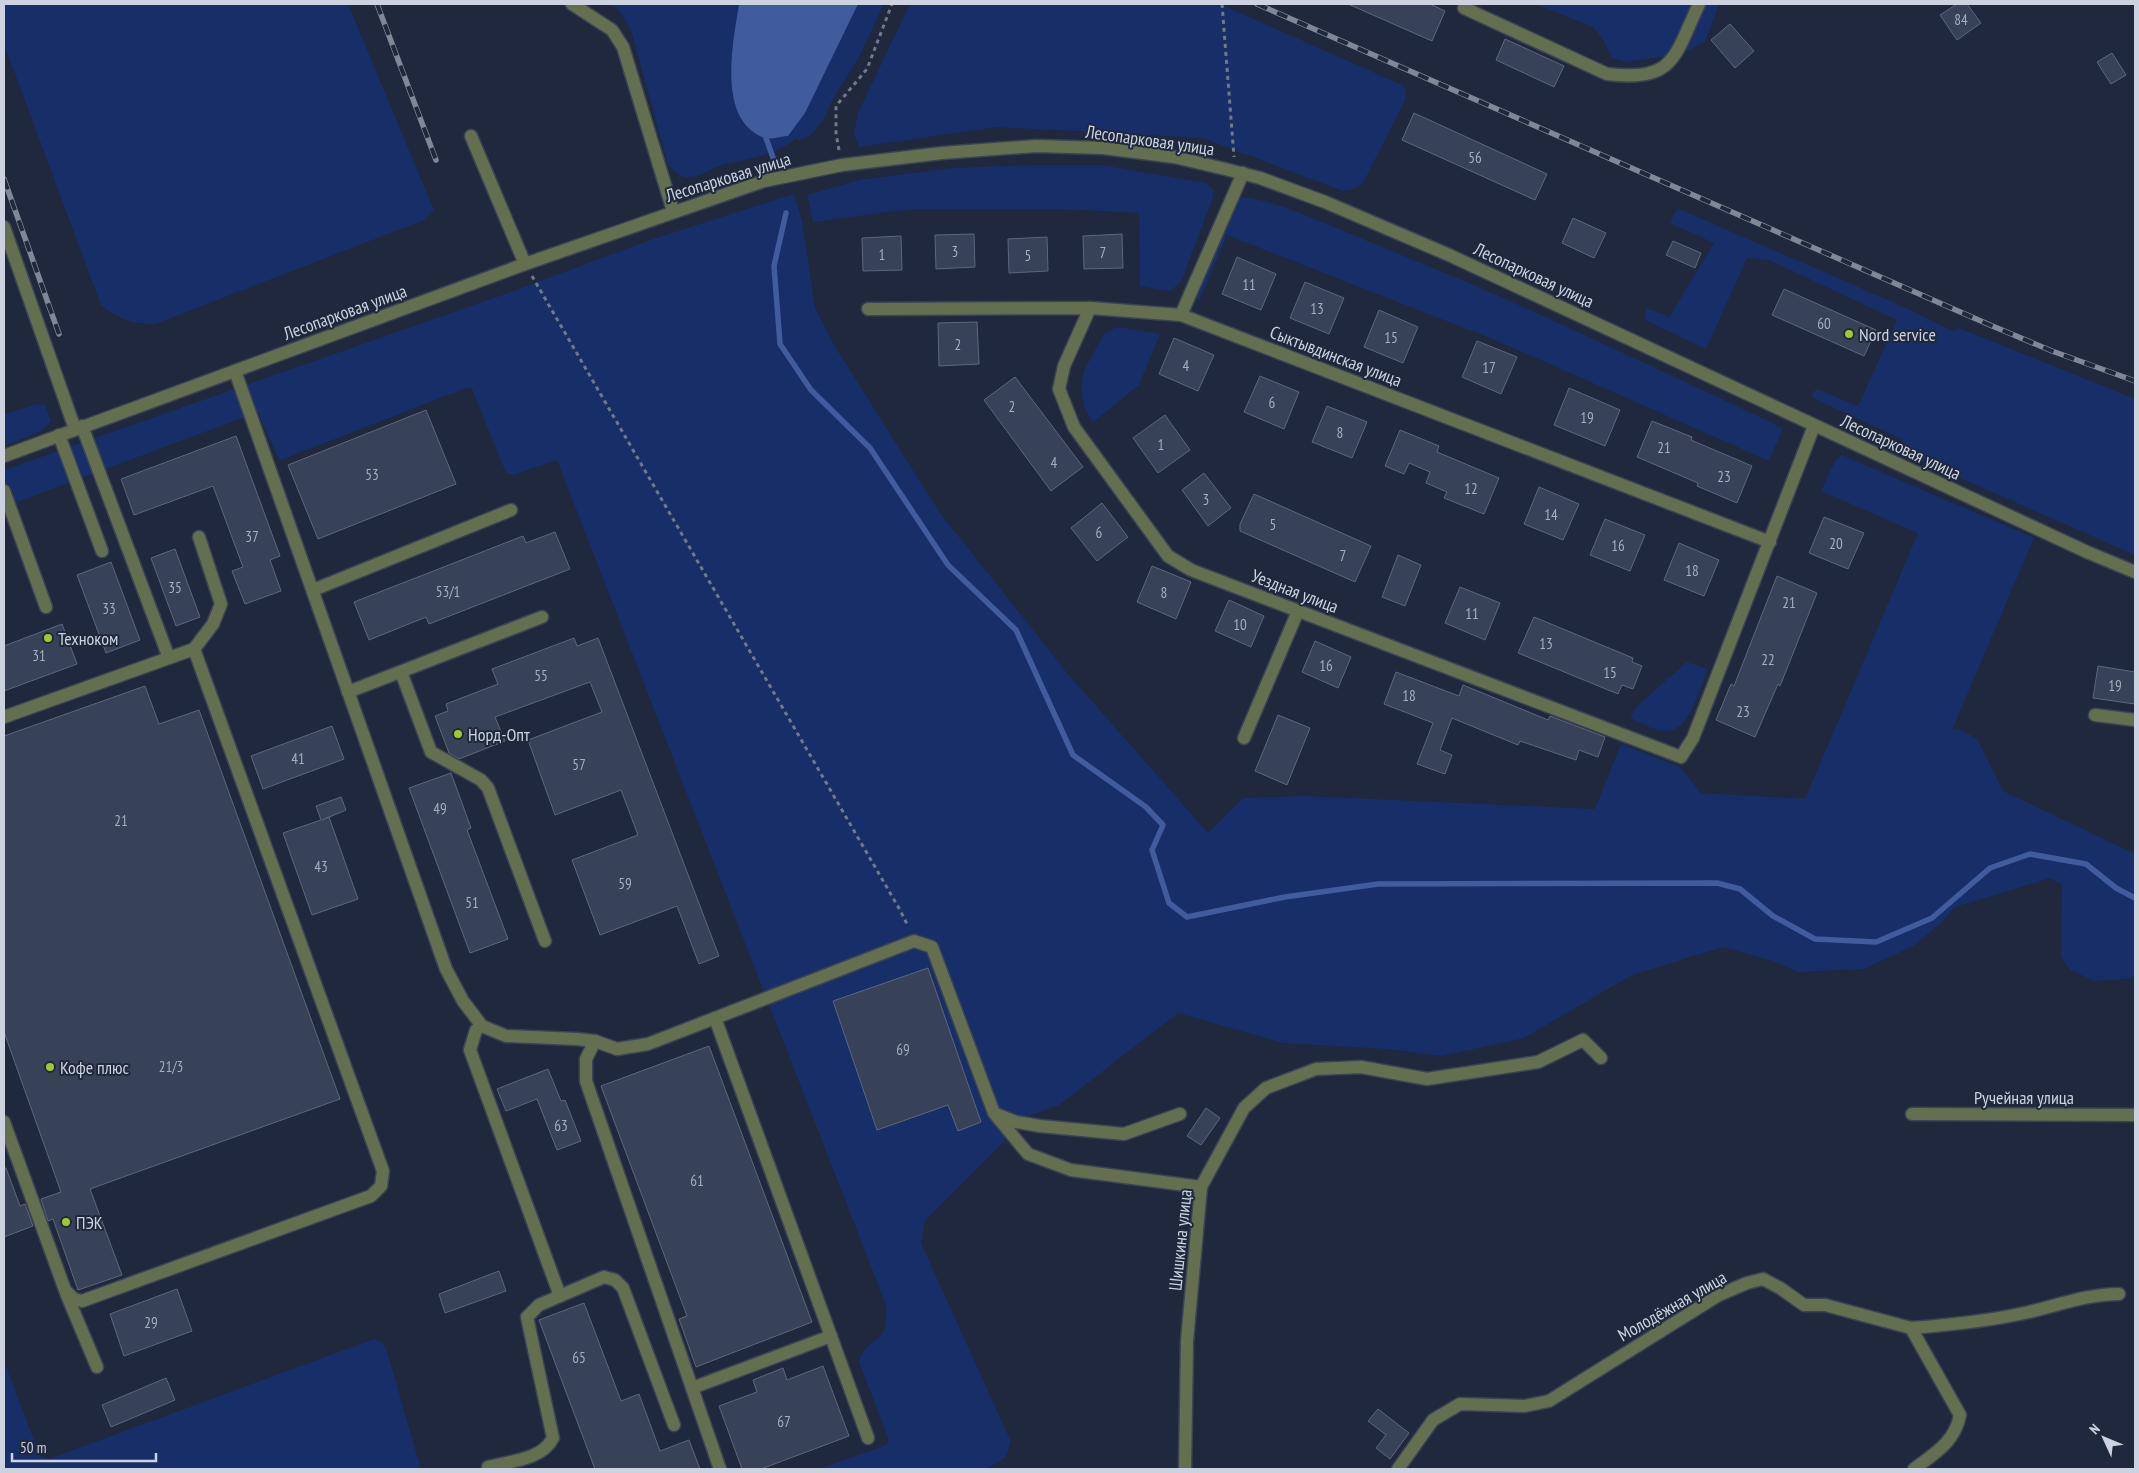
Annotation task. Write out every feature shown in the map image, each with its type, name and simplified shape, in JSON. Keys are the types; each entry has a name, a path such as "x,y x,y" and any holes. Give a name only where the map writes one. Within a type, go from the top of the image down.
{"street":[{"path":"572,4 612,30 623,47 673,212"},
{"path":"1464,8 1607,74 1631,77 1660,70 1673,60 1698,4"},
{"path":"471,136 525,264"},
{"name":"Лесопарковая улица","path":"4,456 525,264 764,181 842,165 942,153 1036,146 1103,148 1174,158 1243,173 1325,202 1449,255 1814,426 2087,552 2135,572"},
{"path":"1181,315 1243,173"},
{"path":"4,227 168,658"},
{"name":"Сыктывдинская улица","path":"868,309 1090,308 1181,315 1770,542"},
{"name":"Уездная улица","path":"1090,308 1064,366 1059,389 1074,427 1168,556 1191,570 1681,757 1693,738 1770,542"},
{"path":"235,371 446,969 462,1001 482,1026 506,1036 576,1038 595,1041 617,1049 648,1044 914,940 932,946 994,1113 1028,1154 1071,1170 1201,1187"},
{"path":"1770,542 1814,426"},
{"path":"60,435 102,551"},
{"path":"4,491 46,607"},
{"path":"312,590 511,510"},
{"path":"4,717 194,649 213,624 221,604 199,537"},
{"path":"1244,738 1298,611"},
{"path":"348,692 542,617"},
{"path":"66,1290 74,1299 90,1300 371,1196 381,1186 383,1171 194,649"},
{"path":"401,672 431,752 481,780 488,788 545,941"},
{"path":"2095,716 2135,720"},
{"path":"715,1018 868,1438"},
{"path":"482,1026 476,1030 470,1050 560,1296"},
{"name":"Шишкина улица","path":"1185,1469 1187,1342 1201,1187 1244,1108 1266,1088 1316,1069 1361,1067 1427,1079 1538,1062 1583,1040 1601,1058"},
{"path":"595,1041 586,1059 586,1081 720,1469"},
{"path":"994,1113 1016,1122 1032,1125 1124,1134 1180,1114"},
{"name":"Ручейная улица","path":"1912,1114 2135,1115"},
{"path":"4,1122 66,1290 97,1366"},
{"path":"488,1466 540,1453 548,1447 553,1438 527,1317 539,1305 604,1277 616,1280 624,1288 674,1425"},
{"name":"Молодёжная улица","path":"1398,1469 1433,1420 1460,1404 1525,1406 1549,1401 1719,1295 1762,1279 1780,1288 1804,1306 1825,1306 1911,1328 1969,1323 2027,1312 2100,1294 2119,1294"},
{"path":"1911,1328 1960,1415 1957,1430 1947,1444 1914,1469"},
{"path":"692,1388 831,1336"}],"path":[{"path":"842,165 836,133 836,106 867,69 892,4"},
{"path":"1222,4 1234,160"},
{"path":"525,264 900,910 914,940"}],"shaded area":[{"path":"4,4 348,4 434,210 424,220 155,324 132,322 119,317 101,305 4,44"},
{"path":"608,4 884,4 860,55 833,99 824,119 812,134 800,140 795,139 778,150 719,166 694,176 683,177 668,164 631,30 619,10"},
{"path":"739,4 858,4 805,113 788,136 765,138 750,129 739,115 731,79"},
{"path":"910,4 1220,4 1402,85 1406,91 1405,100 1363,183 1354,189 1343,191 1203,138 996,127 859,147 854,134 858,113"},
{"path":"1536,4 1719,4 1705,42 1682,54 1625,62 1612,58 1603,39 1593,27"},
{"path":"1102,165 1206,183 1213,189 1213,197 1181,282 1170,291 1140,286 1139,213 1063,209 911,209 813,222 807,195 860,180 951,168"},
{"path":"794,194 802,221 815,308 834,345 940,513 1068,674 1208,833 1243,798 1304,796 1595,809 1621,744 1680,767 1701,793 1805,799 1918,533 1821,491 1836,459 1842,455 2034,538 1952,730 1958,728 1977,739 2003,791 2135,854 2135,976 2128,979 2095,981 2070,970 2061,956 2062,885 2050,878 1955,907 1940,924 1913,946 1864,969 1798,972 1773,961 1723,947 1632,975 1524,1038 1442,1056 1387,1049 1283,1043 1178,1013 1059,1105 1031,1115 925,1220 921,1243 1011,1442 1005,1458 986,1469 819,1469 886,1445 889,1440 859,1362 868,1346 882,1334 885,1328 886,1305 557,460 513,475 506,473 472,389 466,388 281,460 258,412 4,507 4,470 508,293 653,239"},
{"path":"1242,197 1275,204 1292,210 1429,266 1582,334 1783,428 1769,461 1500,342 1227,235 1199,301 1196,297 1237,201"},
{"path":"1677,208 1904,307 1952,331 1959,328 2135,399 2135,555 1917,459 1907,451 1901,439 1813,398 1813,392 1817,389 1858,406 1897,320 1769,260 1747,258 1706,349 1645,320 1646,308 1669,317 1714,243 1670,223"},
{"path":"1117,327 1160,334 1139,385 1093,422 1084,407 1081,387 1084,370 1104,334"},
{"path":"37,404 45,405 51,421 43,430 4,446 4,415"},
{"path":"1687,662 1708,669 1698,697 1682,724 1675,729 1662,731 1630,718 1636,707"},
{"path":"374,1339 382,1343 386,1348 421,1469 4,1469 4,1361 40,1456 49,1459"}],"building":[{"path":"1348,4 1430,4 1445,11 1432,41"},
{"path":"1957,4 1967,4 1981,23 1957,40 1940,15"},
{"path":"1730,24 1754,51 1735,68 1711,40"},
{"path":"1505,39 1564,66 1554,87 1496,60"},
{"path":"2112,53 2126,75 2111,84 2097,62"},
{"path":"1414,113 1547,174 1535,200 1402,140"},
{"path":"1573,218 1606,233 1594,258 1562,243"},
{"path":"974,234 975,267 936,269 935,235"},
{"path":"1122,234 1123,268 1084,269 1083,236"},
{"path":"901,236 902,270 863,271 862,238"},
{"path":"1047,237 1048,271 1009,273 1008,239"},
{"path":"1673,241 1701,253 1695,268 1666,255"},
{"path":"1237,257 1276,274 1261,310 1222,294"},
{"path":"1305,282 1344,298 1329,334 1290,318"},
{"path":"1784,289 1876,330 1864,356 1772,315"},
{"path":"1379,310 1418,327 1403,363 1364,347"},
{"path":"977,322 979,364 939,366 938,323"},
{"path":"1174,338 1214,355 1198,391 1159,374"},
{"path":"1477,341 1517,357 1501,394 1462,377"},
{"path":"1260,376 1299,392 1284,429 1244,412"},
{"path":"1015,377 1083,467 1051,491 984,400"},
{"path":"1569,388 1620,410 1605,446 1554,425"},
{"path":"1327,406 1367,422 1352,458 1312,442"},
{"path":"426,410 456,484 318,539 288,465"},
{"path":"1165,415 1190,450 1158,473 1133,438"},
{"path":"1652,421 1692,437 1691,440 1752,466 1737,503 1697,486 1698,483 1637,457"},
{"path":"1400,430 1439,446 1437,452 1499,478 1484,514 1444,498 1447,492 1426,483 1430,472 1409,463 1404,474 1385,466"},
{"path":"236,436 280,556 270,560 281,591 245,604 232,571 243,567 213,486 134,515 121,479"},
{"path":"1204,473 1231,508 1208,526 1182,490"},
{"path":"1539,487 1579,504 1563,540 1524,524"},
{"path":"1254,494 1371,546 1355,582 1240,531 1240,524"},
{"path":"1102,503 1128,537 1097,561 1071,528"},
{"path":"1824,517 1864,533 1848,569 1809,553"},
{"path":"1605,519 1645,535 1630,571 1590,555"},
{"path":"555,532 570,569 429,624 426,617 369,640 354,602 523,536 526,543"},
{"path":"1679,543 1719,560 1704,596 1664,580"},
{"path":"175,549 200,617 176,626 151,558"},
{"path":"1398,555 1421,565 1405,606 1382,597"},
{"path":"111,562 140,640 106,653 77,575"},
{"path":"1152,566 1191,582 1176,619 1137,602"},
{"path":"1777,576 1817,593 1780,686 1778,684 1755,737 1716,720 1731,684 1734,686"},
{"path":"1460,587 1500,603 1485,640 1445,623"},
{"path":"1229,600 1264,616 1251,647 1215,631"},
{"path":"1534,617 1633,658 1632,662 1642,666 1633,689 1622,685 1618,694 1518,653"},
{"path":"62,624 77,664 4,691 4,646"},
{"path":"574,638 577,646 598,638 719,956 699,964 677,906 600,935 572,860 638,835 621,790 555,815 528,740 602,712 590,682 495,717 505,741 459,759 449,753 435,716 448,711 446,704 498,684 492,669"},
{"path":"1315,641 1351,657 1338,688 1302,672"},
{"path":"2098,666 2135,672 2135,704 2093,698"},
{"path":"1396,672 1459,696 1463,685 1548,720 1550,716 1605,737 1598,757 1579,750 1576,760 1520,741 1518,745 1452,718 1440,750 1452,755 1445,774 1417,764 1433,723 1384,704"},
{"path":"145,686 159,724 199,710 340,1099 90,1189 122,1275 78,1290 53,1219 48,1221 41,1199 61,1192 4,1032 4,736"},
{"path":"1278,715 1310,728 1287,785 1255,771"},
{"path":"332,726 344,759 263,789 251,756"},
{"path":"451,773 471,828 467,830 508,939 470,953 409,788"},
{"path":"341,797 346,810 329,817 358,899 312,915 283,833 321,820 316,806"},
{"path":"928,968 981,1122 958,1131 948,1105 877,1130 833,1001"},
{"path":"709,1046 812,1322 696,1367 679,1319 687,1316 601,1086"},
{"path":"548,1069 561,1101 565,1100 581,1141 557,1150 537,1099 506,1111 497,1089"},
{"path":"1206,1108 1220,1118 1201,1145 1187,1136"},
{"path":"4,1168 6,1168 20,1206 25,1204 33,1226 4,1237"},
{"path":"499,1271 506,1291 445,1313 439,1294"},
{"path":"177,1289 192,1331 124,1356 110,1314"},
{"path":"584,1303 621,1401 639,1394 660,1451 689,1440 700,1469 595,1469 539,1320"},
{"path":"823,1366 849,1436 761,1469 742,1469 719,1406 757,1392 753,1380 783,1368 787,1380"},
{"path":"166,1378 175,1400 111,1427 102,1405"},
{"path":"1378,1409 1409,1433 1390,1459 1376,1448 1386,1435 1368,1421"}],"waterway":[{"path":"766,138 776,166"},
{"path":"786,213 774,266 780,344 811,390 870,448 948,565 1016,630 1073,755 1146,807 1163,825 1152,850 1169,903 1187,917 1285,897 1378,884 1717,883 1740,889 1773,916 1815,939 1876,942 1932,918 1990,868 2030,854 2086,864 2116,888 2135,898"}],"railway":[{"path":"377,4 436,160"},
{"path":"1257,4 1990,325 2052,351 2135,381"},
{"path":"4,179 59,334"}],"place":[{"name":"Nord service","path":"1849,334"},
{"name":"Техноком","path":"48,638"},
{"name":"Норд-Опт","path":"458,734"},
{"name":"Кофе плюс","path":"50,1067"},
{"name":"ПЭК","path":"66,1222"}]}
